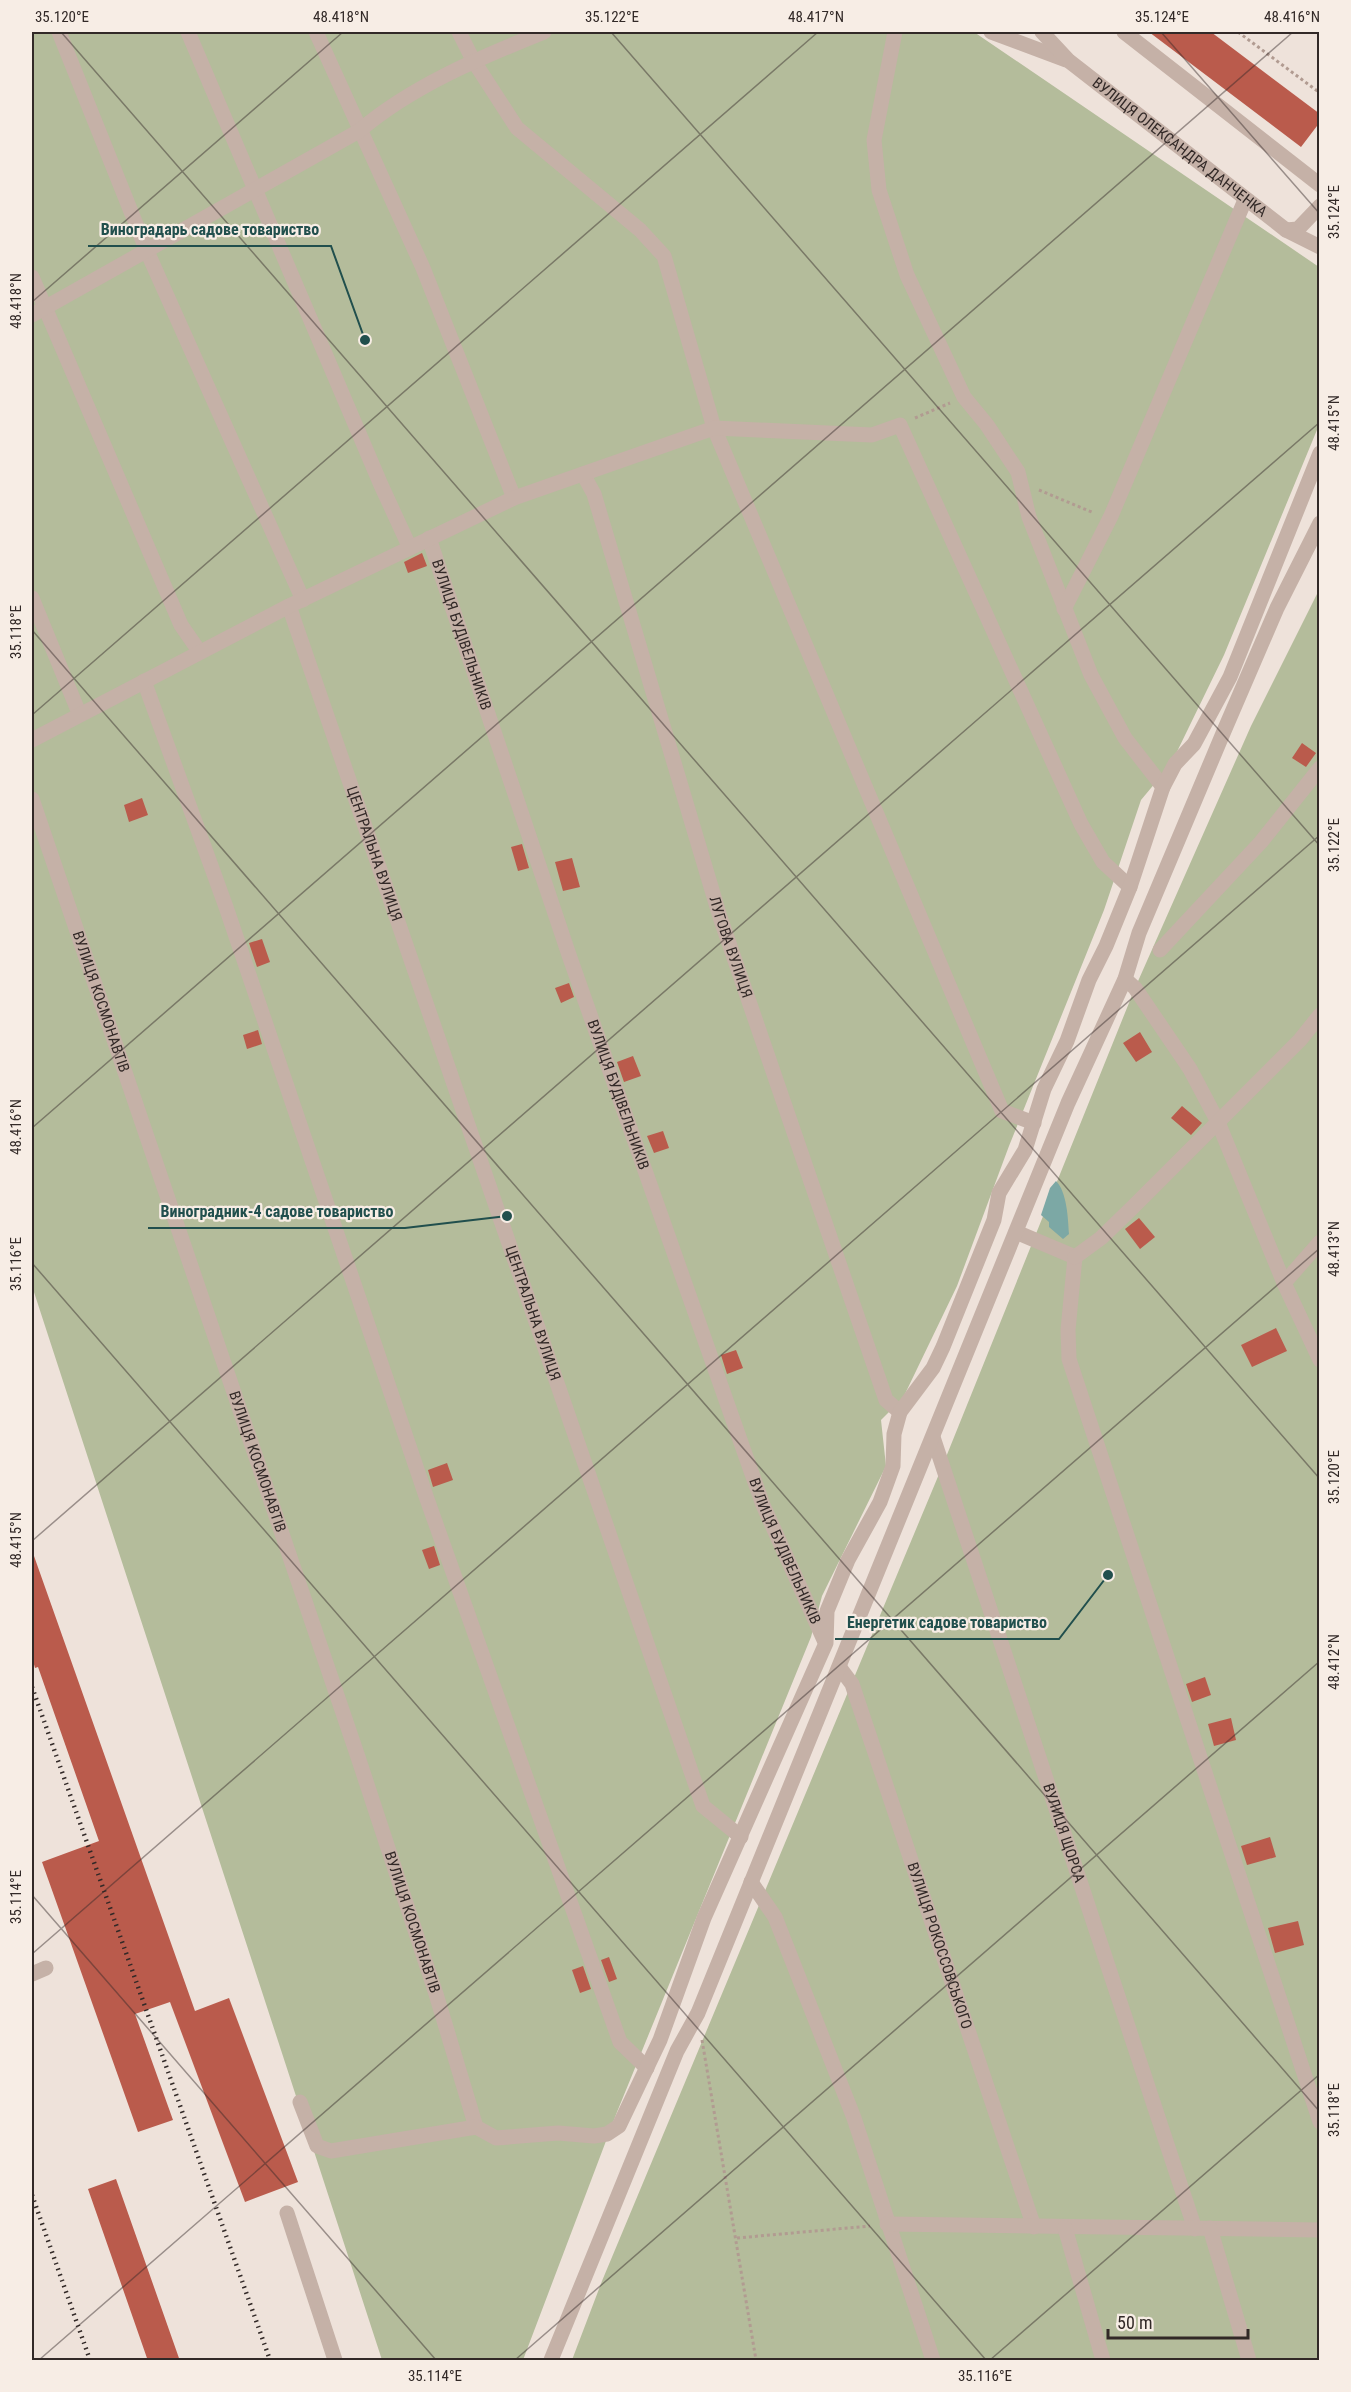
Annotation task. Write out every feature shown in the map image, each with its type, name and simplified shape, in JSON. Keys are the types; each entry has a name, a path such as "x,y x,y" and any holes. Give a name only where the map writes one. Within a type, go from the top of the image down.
{"street":[{"name":"ЦЕНТРАЛЬНА ВУЛИЦЯ","path":"59,32 146,249 296,603 703,1806 741,1837"},
{"path":"188,32 410,548"},
{"path":"316,32 423,268 514,498"},
{"path":"459,32 473,60 517,128 640,230 664,256 714,428 1002,1111 1034,1123"},
{"path":"38,311 359,131 382,112 473,60 544,32"},
{"path":"895,32 874,140 879,190 907,275 964,397 987,425 1018,472 1029,517 1064,609 1107,707 1125,738 1162,787"},
{"path":"992,32 1068,61"},
{"name":"ВУЛИЦЯ ОЛЕКСАНДРА ДАНЧЕНКА","path":"1042,32 1068,61 1245,200 1286,230 1320,247"},
{"path":"1124,32 1320,185"},
{"path":"1064,609 1110,516 1245,200"},
{"path":"1286,230 1298,230 1320,206"},
{"path":"32,276 38,311 181,625 199,651"},
{"path":"32,740 199,651 514,498 714,428 872,435 900,425 1081,824 1103,862 1130,886"},
{"path":"300,2102 317,2146 331,2151 476,2127 496,2138 558,2133 594,2136 607,2134 619,2126 647,2068 704,1918 826,1643 826,1611 848,1560 880,1502 893,1466 894,1434 900,1412 933,1368 943,1347 994,1220 999,1193 1025,1150 1044,1089 1067,1041 1089,980 1106,946 1130,886 1162,787 1175,765 1194,744 1230,677 1320,453"},
{"name":"ЛУГОВА ВУЛИЦЯ","path":"583,474 594,494 720,917 886,1400 900,1412"},
{"path":"551,2361 677,2051 698,2013 840,1668 1068,1103 1125,979 1138,933 1277,608 1320,523"},
{"name":"ВУЛИЦЯ БУДІВЕЛЬНИКІВ","path":"429,538 569,954 759,1493 806,1604 826,1643"},
{"path":"32,598 79,713"},
{"path":"144,681 226,907 430,1511 612,2021 620,2042 647,2068"},
{"path":"1160,950 1261,842 1320,768"},
{"name":"ВУЛИЦЯ КОСМОНАВТІВ","path":"32,799 358,1757 436,1994 476,2127"},
{"path":"1125,979 1135,988 1190,1070 1218,1122 1284,1283 1320,1360"},
{"path":"1320,1015 1300,1040 1109,1230 1075,1257 1068,1330 1069,1359 1320,2122"},
{"path":"1016,1232 1075,1257"},
{"path":"1284,1283 1320,1242"},
{"name":"ВУЛИЦЯ ЩОРСА","path":"933,1437 1250,2361"},
{"name":"ВУЛИЦЯ РОКОССОВСЬКОГО","path":"840,1668 852,1684 1034,2227"},
{"path":"751,1882 775,1917 855,2118 887,2224 933,2361"},
{"path":"287,2213 335,2361"},
{"path":"887,2224 1320,2230"},
{"path":"1065,2228 1103,2361"}],"path":[{"path":"1238,32 1320,93"},
{"path":"900,425 964,397"},
{"path":"1018,472 1027,485 1090,512 1110,516"},
{"path":"698,2013 756,2361"},
{"path":"737,2238 887,2224"}],"green space":[{"path":"32,32 974,32 1319,267 1319,425 1224,655 1171,764 1141,800 1104,910 1009,1146 957,1286 903,1398 881,1420 886,1466 822,1596 811,1637 617,2112 523,2360 382,2360 32,1286"},
{"path":"1319,590 1319,2360 572,2360 602,2281 942,1467 1135,988 1251,726"}],"water":[{"path":"1056,1181 1063,1192 1067,1213 1069,1234 1063,1239 1049,1227 1049,1222 1041,1215 1050,1188"}],"building":[{"path":"1149,32 1211,32 1320,114 1320,122 1301,147"},
{"path":"422,553 427,566 408,573 404,562"},
{"path":"1302,743 1316,753 1306,767 1292,758"},
{"path":"142,798 148,815 129,822 124,805"},
{"path":"522,844 529,868 518,871 511,847"},
{"path":"572,858 580,887 563,891 555,862"},
{"path":"262,939 270,962 257,967 249,943"},
{"path":"569,983 574,997 561,1003 555,988"},
{"path":"258,1030 262,1044 247,1049 243,1035"},
{"path":"1140,1032 1152,1052 1136,1062 1123,1043"},
{"path":"633,1056 641,1076 624,1082 617,1062"},
{"path":"1182,1106 1202,1123 1191,1135 1171,1118"},
{"path":"663,1131 669,1148 654,1153 647,1136"},
{"path":"1139,1218 1155,1237 1140,1249 1125,1229"},
{"path":"1276,1328 1287,1351 1252,1367 1241,1345"},
{"path":"736,1350 743,1368 727,1374 721,1355"},
{"path":"447,1463 453,1480 433,1487 428,1470"},
{"path":"434,1546 440,1565 429,1569 422,1550"},
{"path":"34,1556 195,2011 229,1998 298,2182 245,2202 170,2002 135,2014 173,2120 138,2132 42,1862 99,1841 38,1667 35,1668 32,1657 32,1557"},
{"path":"1205,1677 1211,1695 1192,1702 1186,1684"},
{"path":"1231,1718 1236,1740 1214,1746 1208,1724"},
{"path":"1270,1837 1276,1857 1247,1865 1241,1846"},
{"path":"1298,1921 1304,1945 1275,1953 1268,1928"},
{"path":"609,1957 617,1979 609,1982 601,1960"},
{"path":"583,1966 591,1989 580,1993 572,1970"},
{"path":"116,2179 180,2361 148,2361 88,2189"}],"railway":[{"path":"32,1687 270,2360"},
{"path":"32,2195 90,2360"}],"place":[{"name":"Виноградарь садове товариство","path":"365,340"},
{"name":"Виноградник-4 садове товариство","path":"507,1216"},
{"name":"Енергетик садове товариство","path":"1108,1575"}]}
